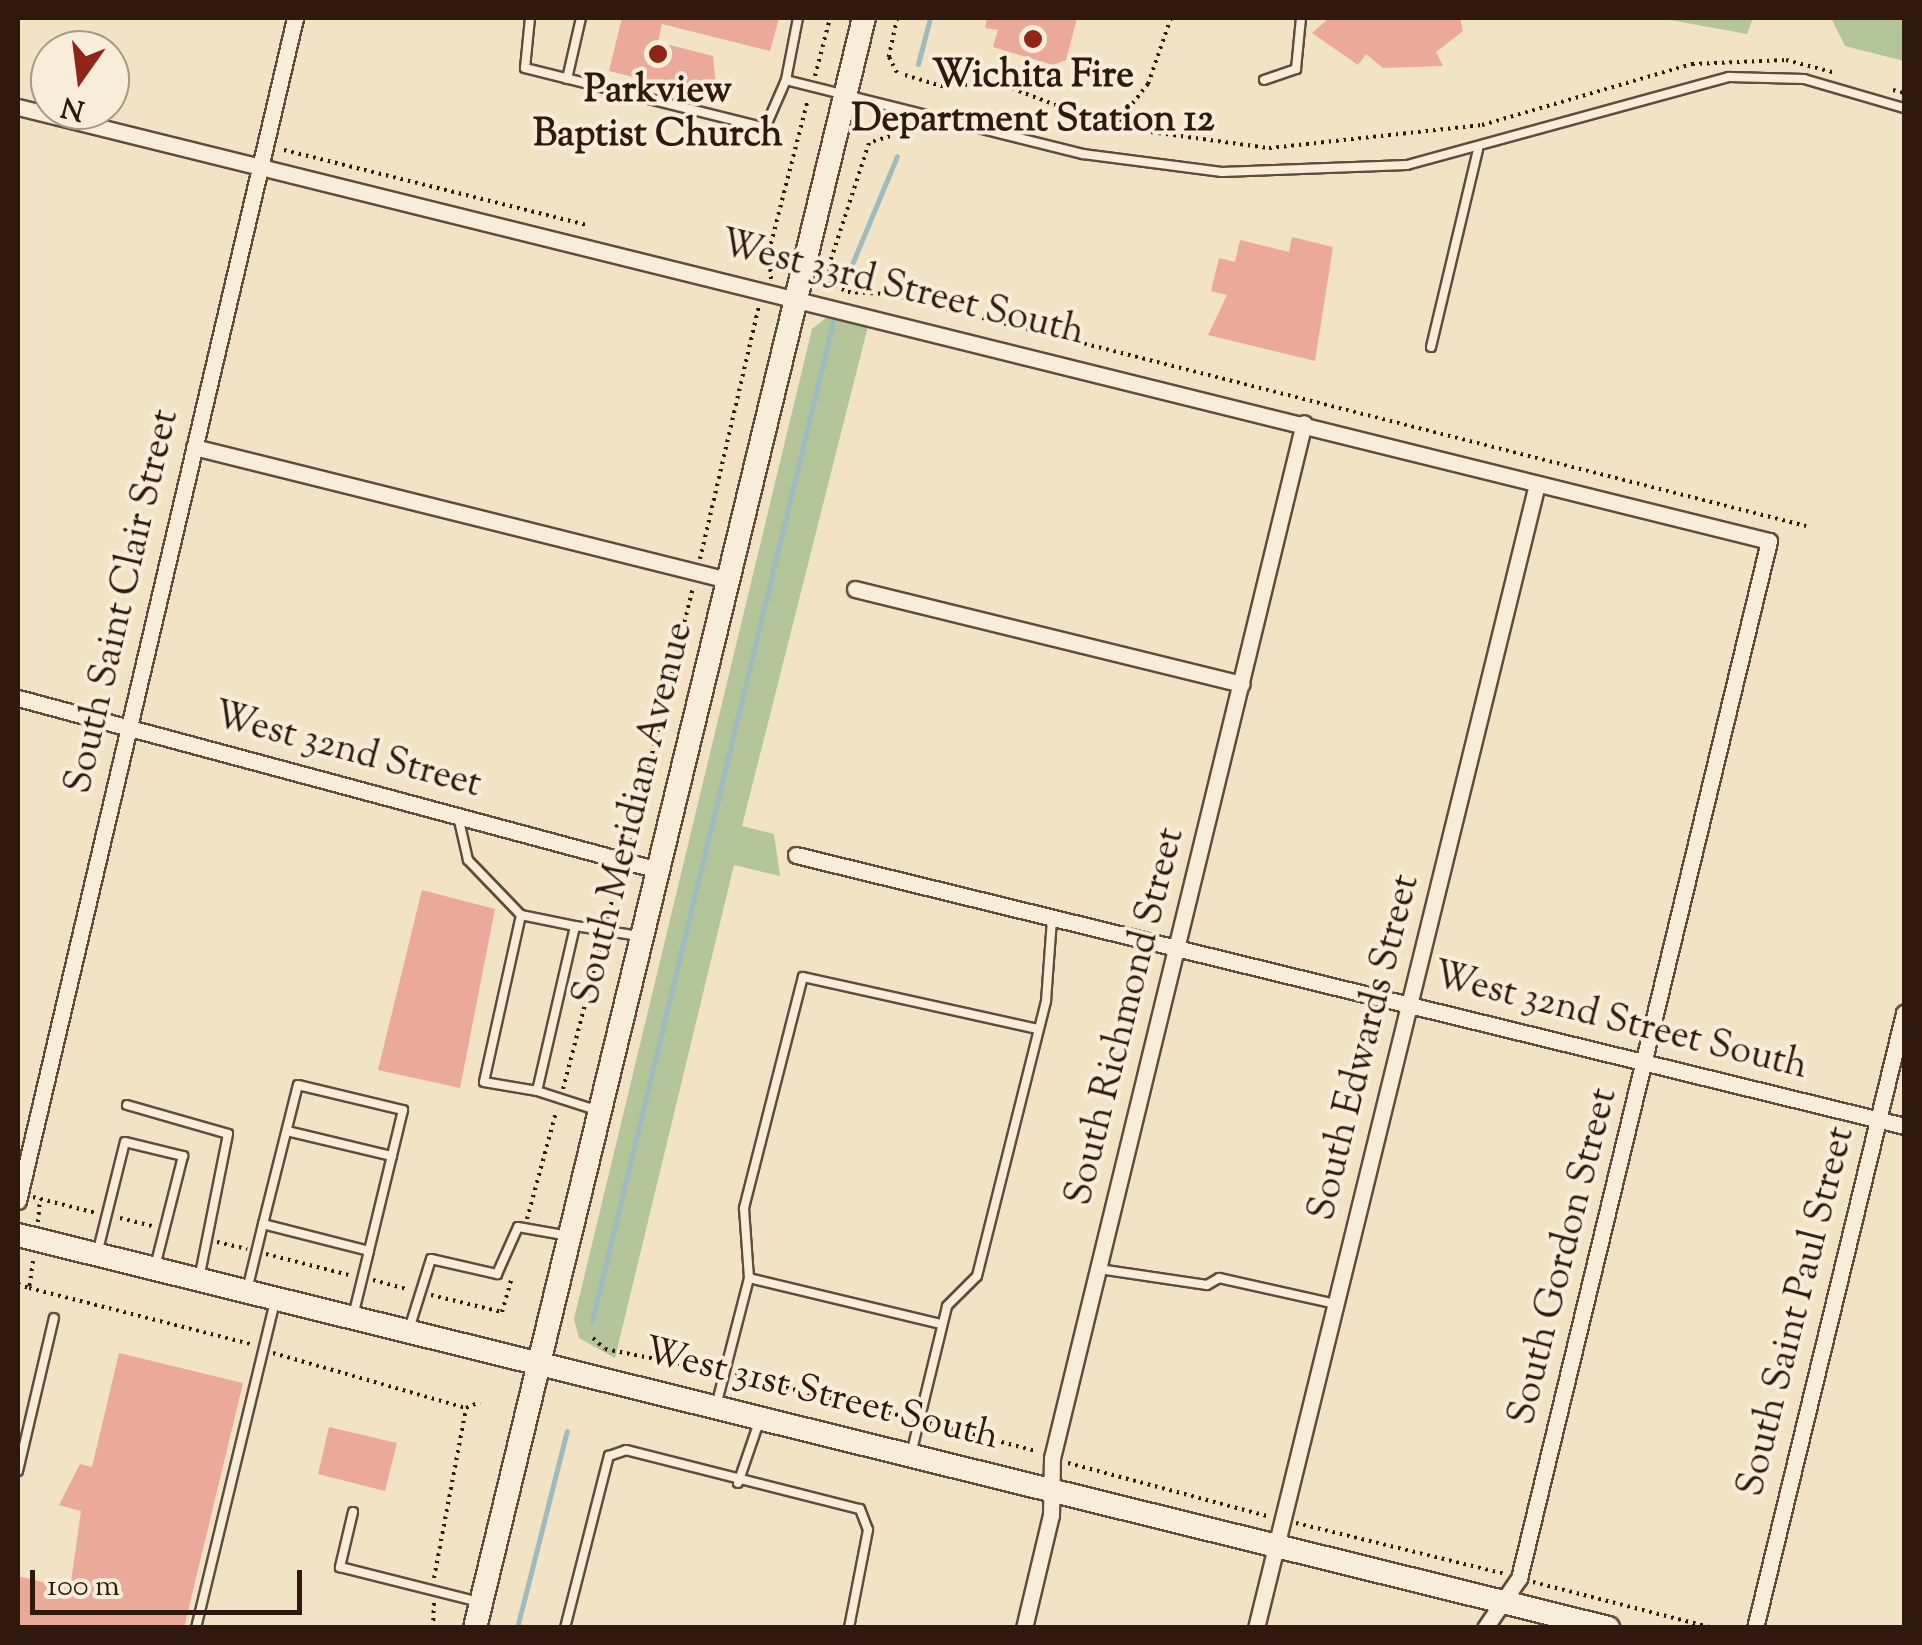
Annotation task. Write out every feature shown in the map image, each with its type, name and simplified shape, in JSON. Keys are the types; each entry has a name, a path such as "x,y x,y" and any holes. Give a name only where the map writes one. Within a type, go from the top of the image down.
{"main road":[{"name":"South Meridian Avenue","path":"475,1628 864,18"},
{"name":"West 31st Street South","path":"27,1236 1608,1628"}],"street":[{"name":"South Saint Clair Street","path":"18,1197 296,18"},
{"name":"West 33rd Street South","path":"18,107 1769,541"},
{"name":"South Richmond Street","path":"1024,1628 1054,1490 1052,1458 1304,423"},
{"path":"194,447 728,580"},
{"name":"South Edwards Street","path":"1256,1628 1536,484"},
{"name":"South Gordon Street","path":"1520,1578 1769,541"},
{"path":"855,589 1240,684"},
{"name":"West 32nd Street","path":"18,698 658,870"},
{"name":"West 32nd Street South","path":"796,855 1904,1126"},
{"name":"South Saint Paul Street","path":"1755,1628 1904,1013"},
{"path":"1485,1628 1498,1601 1520,1578"}],"lane":[{"path":"530,18 525,68 765,128 786,80 798,18"},
{"path":"567,79 581,18"},
{"path":"1264,80 1296,70 1301,18"},
{"path":"786,80 1150,166 1352,171 1478,150 1729,77 1804,79 1904,108"},
{"path":"1431,347 1478,150"},
{"path":"458,816 468,860 521,915 642,936"},
{"path":"521,915 484,1082 537,1091 600,1112"},
{"path":"911,1454 941,1324 977,1276 1038,1029 1052,917"},
{"path":"537,1091 575,926"},
{"path":"716,1406 749,1278 744,1208 802,977 1038,1029"},
{"path":"247,1290 298,1084 403,1110 353,1316"},
{"path":"127,1105 228,1134 199,1278"},
{"path":"286,1131 392,1156"},
{"path":"97,1253 125,1142 183,1156 155,1268"},
{"path":"263,1224 369,1251"},
{"path":"409,1330 431,1258 497,1274 512,1234 525,1228 570,1236"},
{"path":"1100,1269 1207,1285 1220,1278 1336,1304"},
{"path":"749,1278 941,1324"},
{"path":"196,1628 276,1298"},
{"path":"18,1470 54,1318"},
{"path":"738,1483 760,1417"},
{"path":"565,1628 610,1456 626,1450 738,1483 860,1509 868,1530 849,1628"},
{"path":"352,1512 340,1567 481,1602"}],"path":[{"path":"525,1228 697,572 830,18"},
{"path":"897,18 889,57 898,73"},
{"path":"1114,126 1148,84 1171,18"},
{"path":"905,75 1014,87 1114,126 1268,148 1372,142 1482,125 1692,64 1786,60 1841,75"},
{"path":"1889,88 1904,93"},
{"path":"890,136 869,143 830,262 828,283 848,292 888,294 1806,526"},
{"path":"284,150 587,225"},
{"path":"18,1197 164,1229"},
{"path":"30,1288 27,1236 40,1199"},
{"path":"208,1240 502,1312 516,1262"},
{"path":"18,1284 466,1408 480,1402"},
{"path":"593,1338 605,1349 919,1420 1283,1520 1713,1628"},
{"path":"434,1628 434,1590 466,1408"}],"green space":[{"path":"1659,18 1753,18 1747,34"},
{"path":"1831,18 1904,18 1904,61 1845,46"},
{"path":"827,317 868,326 742,826 774,834 780,876 734,865 615,1358 579,1338 574,1319 812,329"}],"building":[{"name":"Parkview Baptist Church","path":"622,18 779,18 770,51 662,24 658,42 713,56 716,85 703,94 609,71"},
{"name":"Wichita Fire Department Station 12","path":"987,18 1077,18 1066,60 1053,65 993,47 998,30 985,28"},
{"path":"1329,18 1460,18 1463,31 1436,52 1443,66 1383,68 1366,54 1358,65 1312,33"},
{"path":"1292,237 1333,247 1315,361 1208,335 1227,295 1211,291 1219,258 1235,262 1240,240 1289,252"},
{"path":"422,890 495,909 460,1088 378,1070"},
{"path":"119,1353 243,1383 184,1628 18,1628 18,1576 70,1589 81,1511 59,1505 80,1464 92,1467"},
{"path":"329,1427 397,1443 385,1491 318,1474"}],"waterway":[{"path":"918,64 930,18"},
{"path":"845,281 897,156"},
{"path":"592,1321 833,322"},
{"path":"517,1628 567,1431"}],"place":[{"name":"Wichita Fire Department Station 12","path":"1033,39"},
{"name":"Parkview Baptist Church","path":"658,54"}]}
